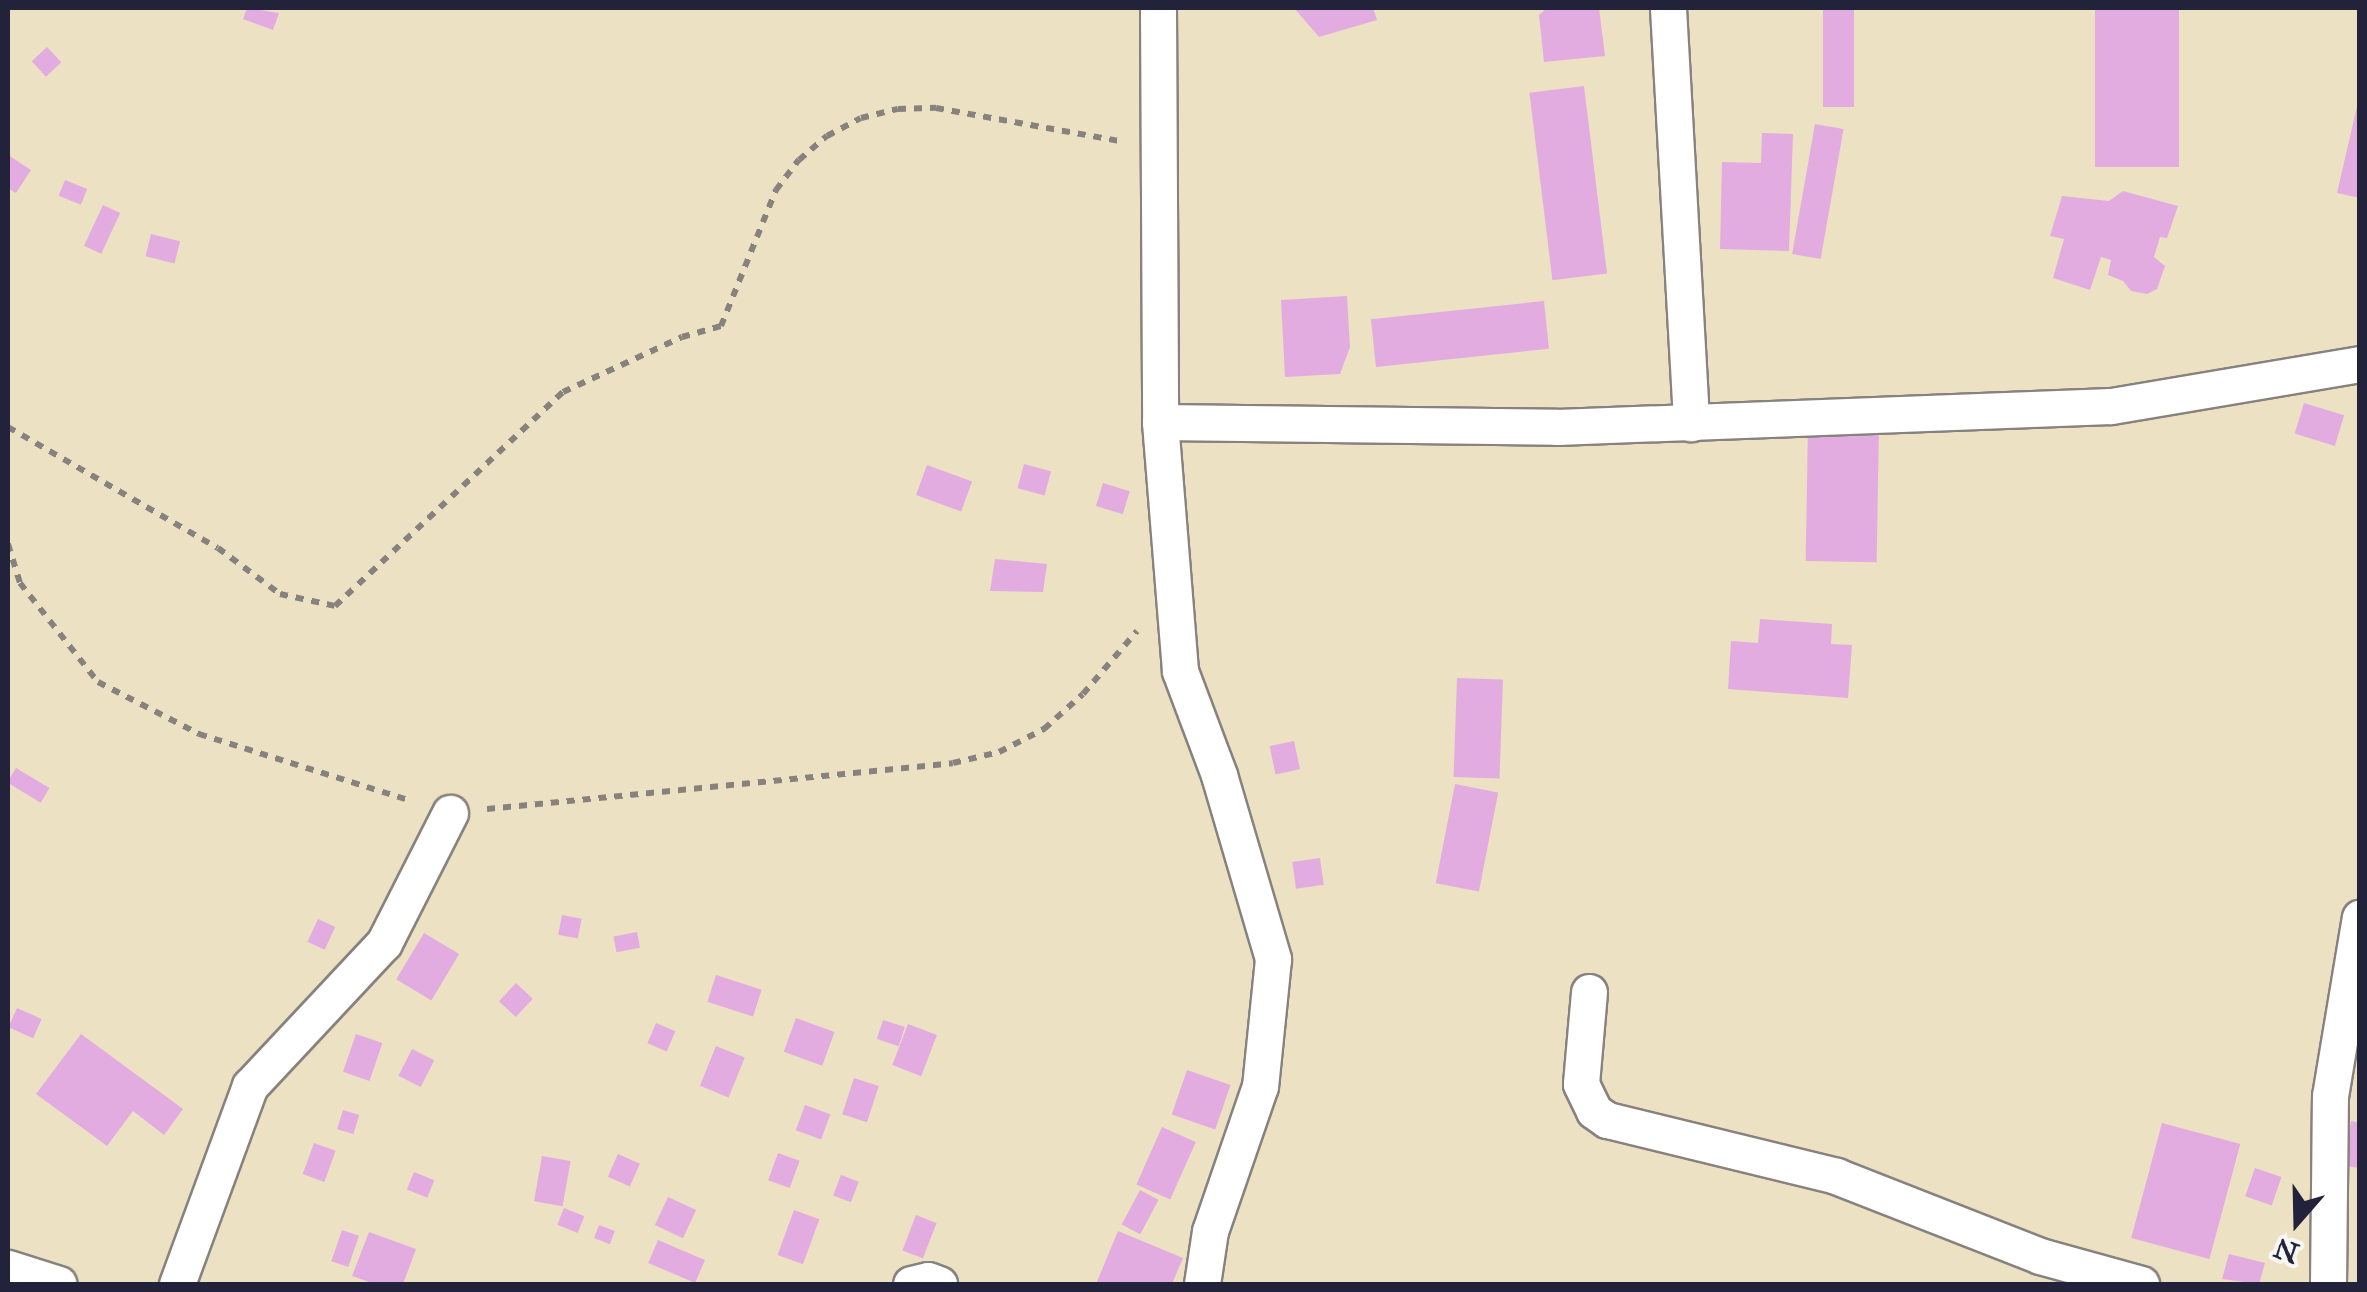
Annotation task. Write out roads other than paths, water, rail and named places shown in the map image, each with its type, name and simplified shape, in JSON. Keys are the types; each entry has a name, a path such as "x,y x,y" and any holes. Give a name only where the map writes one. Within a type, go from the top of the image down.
{"street":[{"path":"1158,8 1160,422 1180,671 1219,775 1273,959 1260,1086 1210,1231 1202,1284"},
{"path":"1668,8 1691,423"},
{"path":"1160,422 1556,427 2111,406 2360,364"},
{"path":"178,1284 250,1086 384,943 450,813"},
{"path":"2328,1284 2330,1096 2360,917"},
{"path":"1590,992 1580,1084 1594,1111 1606,1120 1836,1176 2040,1256 2141,1284"},
{"path":"8,1268 59,1284"},
{"path":"911,1284 928,1280 939,1284"}]}
